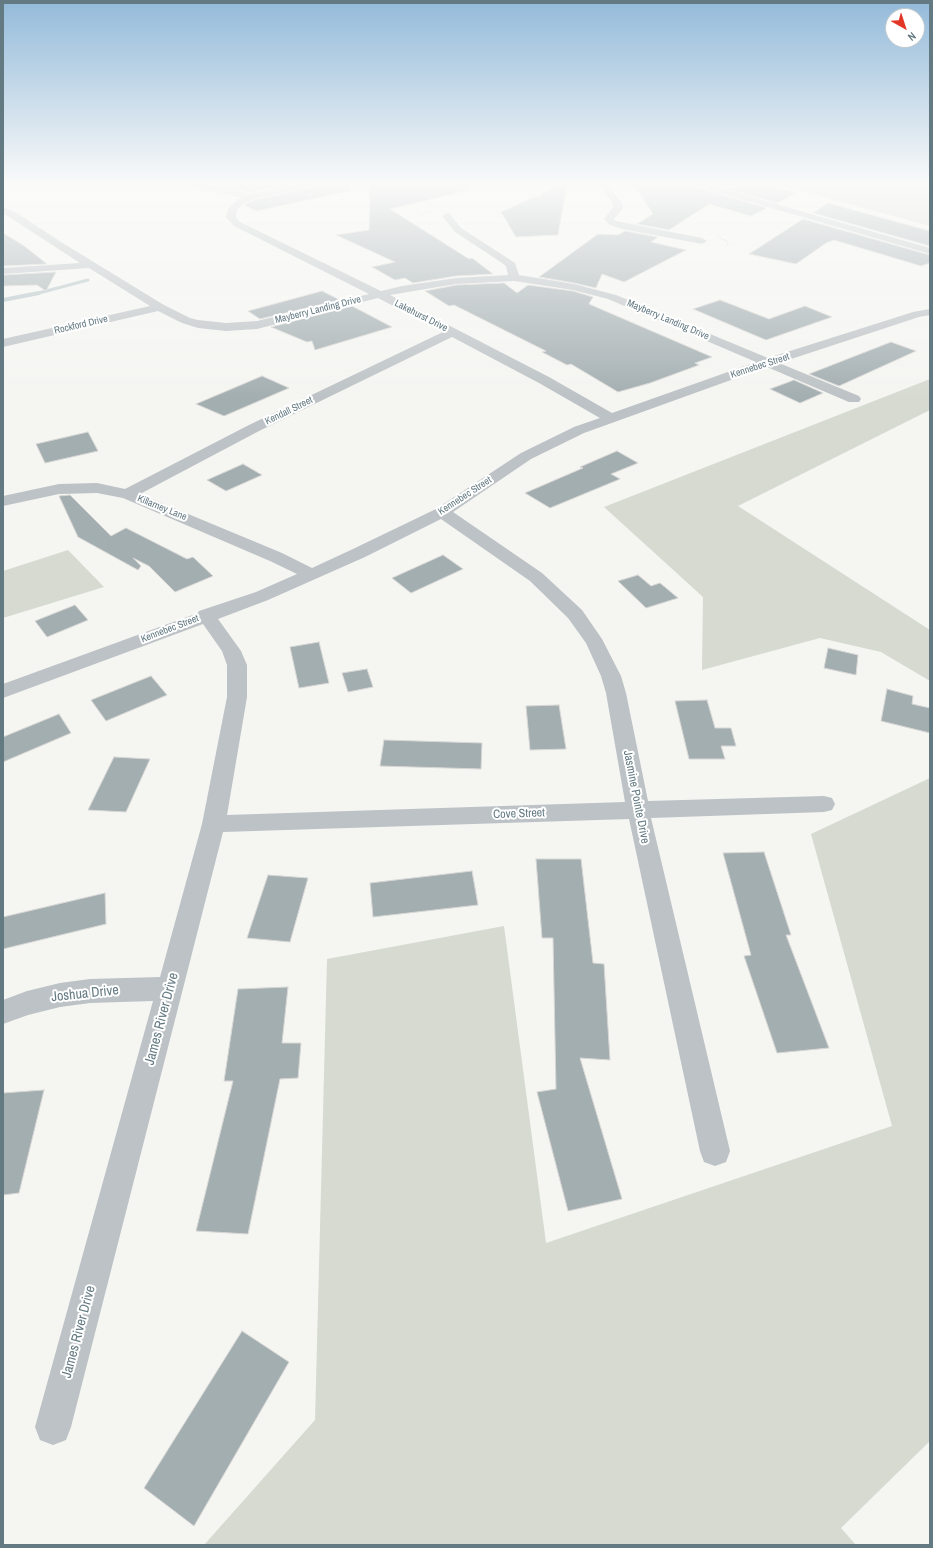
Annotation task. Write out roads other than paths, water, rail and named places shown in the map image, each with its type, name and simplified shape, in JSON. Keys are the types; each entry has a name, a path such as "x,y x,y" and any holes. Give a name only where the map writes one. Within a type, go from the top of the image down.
{"street":[{"name":"Mayberry Landing Drive","path":"76,255 186,321 226,327 242,327 272,322 428,284 514,278 574,287 612,297 854,399"},
{"name":"Lakehurst Drive","path":"299,255 453,332 577,397 611,418"},
{"path":"496,255 511,266 514,278"},
{"path":"3,271 93,265"},
{"name":"Rockford Drive","path":"3,343 160,306"},
{"name":"Kennebec Street","path":"3,691 206,615 262,596 359,553 442,512 526,456 572,433 832,341 917,314 930,312"},
{"name":"Kendall Street","path":"127,494 254,428 453,332"},
{"name":"Killarney Lane","path":"3,501 59,489 97,488 127,494 276,557 311,574"},
{"name":"Jasmine Pointe Drive","path":"442,512 536,578 575,614 595,643 611,676 616,693 638,810 715,1151"},
{"name":"James River Drive","path":"54,1427 214,824 237,697 238,680 237,665 232,651 206,615"},
{"name":"Cove Street","path":"214,824 824,804"},
{"name":"Joshua Drive","path":"3,1012 27,1003 60,995 90,991 170,990"}],"waterway":[{"path":"38,293 88,280"},
{"path":"3,300 38,293"}]}
